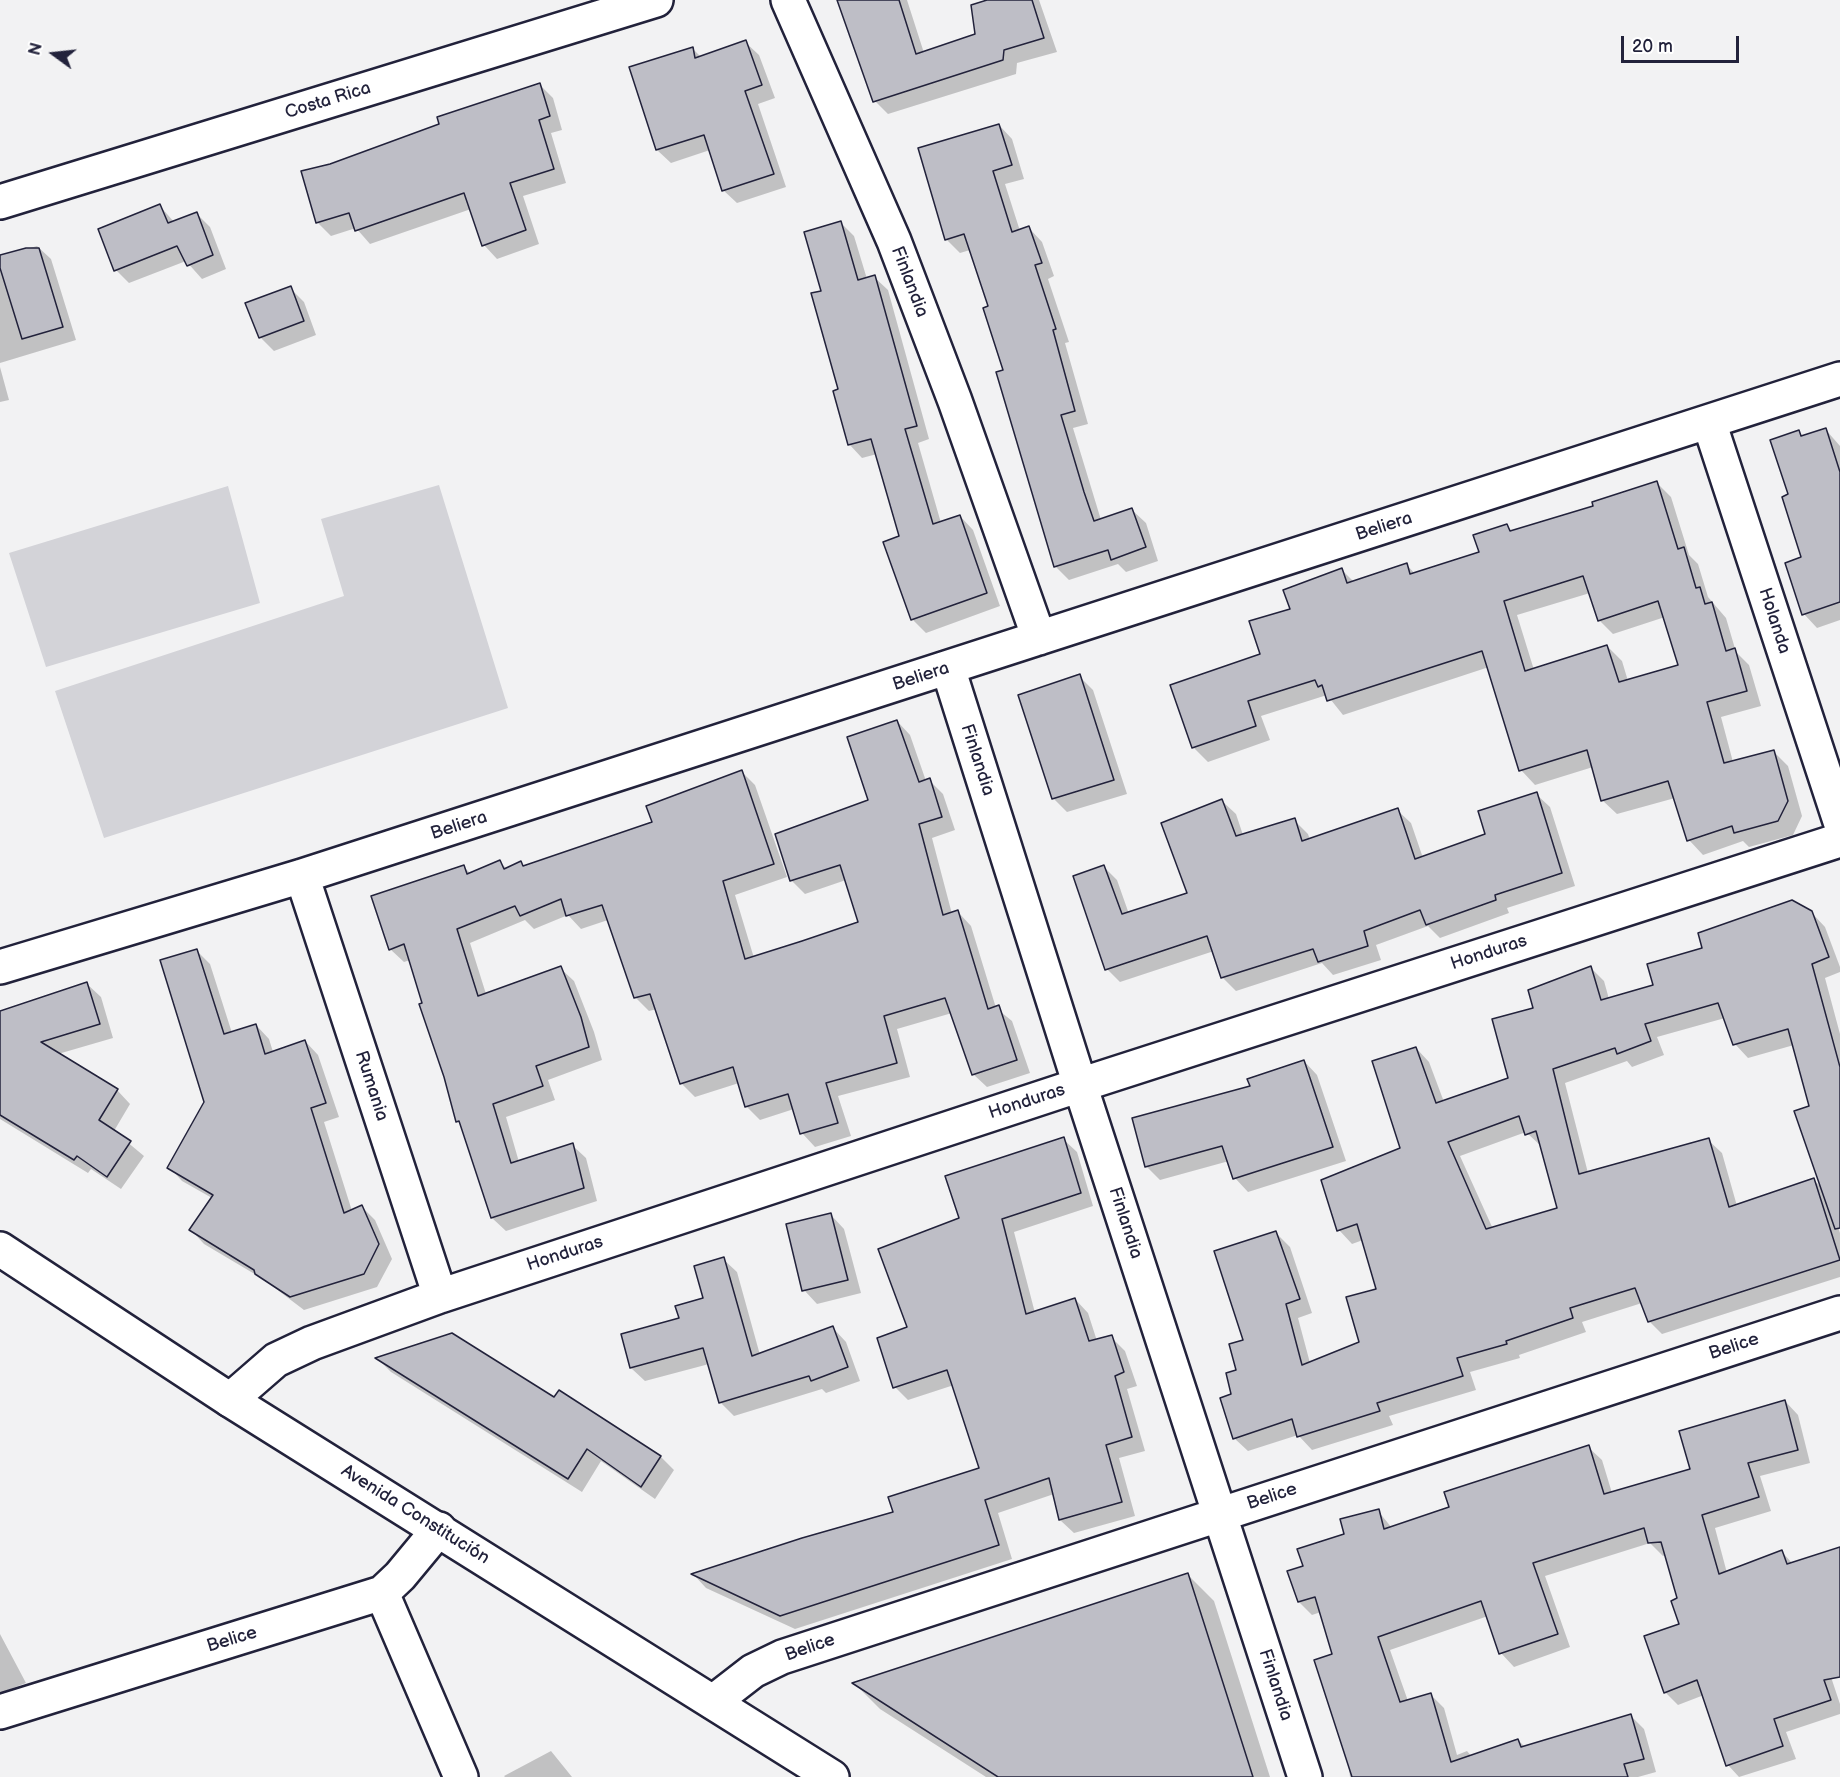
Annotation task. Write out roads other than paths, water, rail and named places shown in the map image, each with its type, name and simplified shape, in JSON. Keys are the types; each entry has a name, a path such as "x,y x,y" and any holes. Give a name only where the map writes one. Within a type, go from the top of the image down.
{"street":[{"name":"Costa Rica","path":"0,202 656,0"},
{"name":"Finlandia","path":"788,0 894,241 955,400 1039,638"},
{"name":"Beliera","path":"0,967 302,876 1840,379"},
{"name":"Holanda","path":"1709,422 1840,821"},
{"name":"Finlandia","path":"948,668 1080,1084 1305,1777"},
{"name":"Honduras","path":"230,1400 276,1359 312,1343 440,1296 1080,1084 1840,840"},
{"name":"Rumania","path":"302,876 440,1296"},
{"name":"Avenida Constitución","path":"0,1249 230,1400 832,1777"},
{"name":"Belice","path":"713,1702 753,1671 782,1657 1840,1313"},
{"name":"Belice","path":"0,1712 382,1593 400,1576 439,1529"},
{"path":"382,1593 461,1777"}]}
